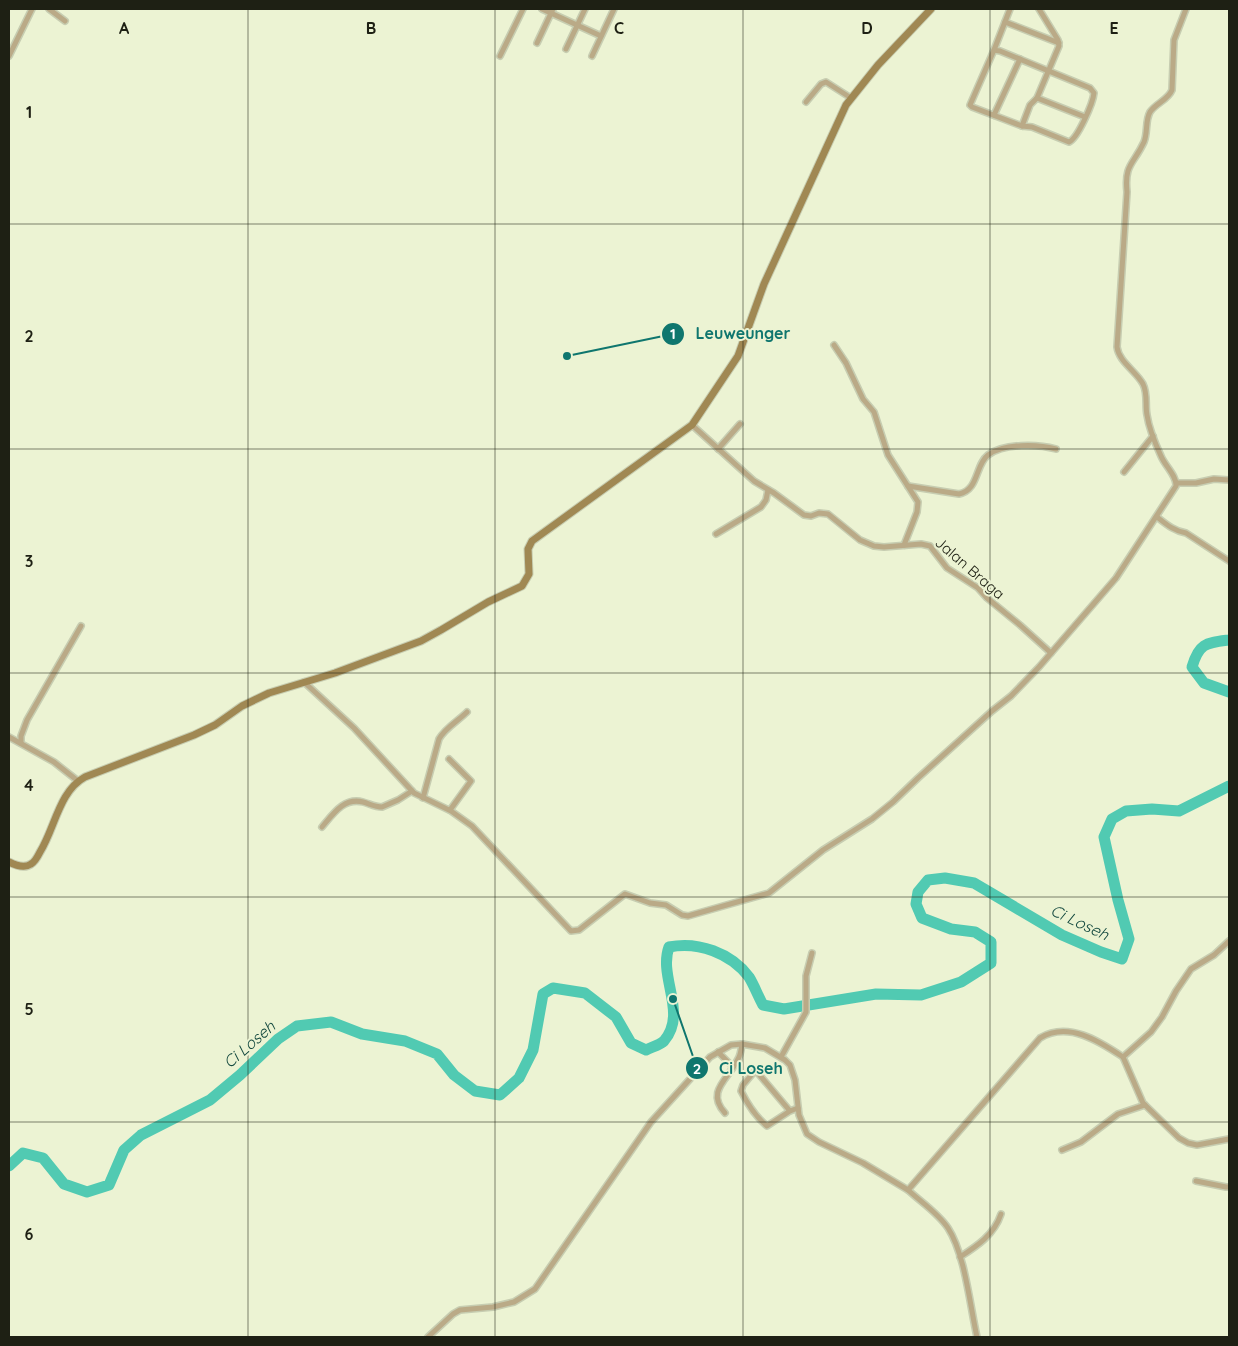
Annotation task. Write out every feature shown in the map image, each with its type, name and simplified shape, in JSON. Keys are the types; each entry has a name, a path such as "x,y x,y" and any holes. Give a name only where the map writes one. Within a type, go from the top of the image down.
{"street":[{"path":"9,56 32,9"},
{"path":"49,9 65,21"},
{"path":"500,56 523,9"},
{"path":"542,9 552,11 601,36"},
{"path":"566,50 585,9"},
{"path":"592,56 614,9"},
{"path":"9,862 16,866 25,867 31,865 46,843 68,792 78,781 194,735 242,706 269,693 335,673 420,640 488,602 522,586 529,574 528,549 532,541 692,425 738,356 764,284 838,122 851,98 878,65 931,9"},
{"path":"994,50 1049,71 1092,91 1094,96 1074,138 1069,142 1032,127 1022,126 972,107 970,102 994,50 1010,9"},
{"path":"1022,126 1030,106 1037,98 1058,52 1058,43 1039,9"},
{"path":"304,682 354,728 417,794 450,810 472,826 571,931 579,930 625,894 650,903 666,905 682,915 694,915 769,893 822,850 872,819 1011,696 1051,653 1116,578 1175,489 1176,480 1161,456 1146,414 1146,398 1142,383 1119,355 1117,346 1127,192 1126,175 1145,140 1150,113 1154,107 1171,93 1174,70 1174,44 1186,9"},
{"path":"537,43 552,11"},
{"path":"1005,22 1058,43"},
{"path":"1040,36 1050,26"},
{"path":"994,115 1020,59"},
{"path":"806,102 821,84 826,82 851,98"},
{"path":"1037,98 1085,117"},
{"path":"834,344 846,363 863,399 874,412 888,455 918,502 915,518 904,545"},
{"path":"718,449 740,424"},
{"name":"Jalan Braga","path":"692,425 754,481 804,515 828,514 866,543 884,547 921,544 930,546 947,568 978,588 1051,653"},
{"path":"1124,472 1153,436"},
{"path":"908,486 959,494 964,493 972,485 985,458 990,454 1003,449 1024,446 1038,445 1056,449"},
{"path":"1177,483 1196,483 1214,479 1229,480"},
{"path":"716,534 761,507 766,500 768,490"},
{"path":"1156,517 1179,532 1186,533 1229,561"},
{"path":"21,744 21,736 27,720 81,626"},
{"path":"417,794 439,739 466,712"},
{"path":"9,737 54,762 78,781"},
{"path":"449,759 471,781 450,810"},
{"path":"322,827 335,811 348,801 360,801 382,807 417,794"},
{"path":"1123,1057 1151,1032 1191,969 1214,954 1229,941"},
{"path":"781,1057 802,1023 806,1012 806,976 812,953"},
{"path":"908,1190 1040,1038 1046,1034 1076,1032 1100,1042 1123,1057 1145,1105 1178,1138 1197,1145 1229,1139"},
{"path":"725,1113 716,1101 717,1091 734,1067 742,1044"},
{"path":"428,1337 460,1310 493,1307 514,1302 535,1288 651,1122 705,1062 718,1052 732,1045 742,1044 764,1048 781,1057 790,1065 795,1080 799,1115 807,1134 819,1142 863,1162 908,1190 947,1227 954,1239 960,1257 977,1337"},
{"path":"718,1052 734,1067"},
{"path":"790,1111 758,1072 754,1072 743,1085 741,1091 765,1125 769,1125 798,1108"},
{"path":"1062,1150 1081,1142 1118,1114 1145,1105"},
{"path":"1196,1181 1229,1187"},
{"path":"960,1257 986,1238 994,1229 1001,1214"}],"waterway":[{"name":"Ci Loseh","path":"1229,640 1214,642 1204,646 1198,653 1192,667 1204,683 1229,692"},
{"name":"Ci Loseh","path":"9,1166 23,1153 43,1158 64,1184 87,1192 109,1185 124,1150 141,1135 210,1100 278,1039 297,1026 331,1022 362,1034 405,1041 437,1054 454,1075 475,1091 500,1095 519,1078 533,1050 543,994 553,988 585,993 616,1017 631,1043 646,1050 664,1041 671,1030 673,1007 667,970 669,947 691,946 702,948 723,955 733,961 749,977 763,1005 784,1009 876,994 921,995 961,982 991,963 991,942 975,932 951,929 922,918 916,904 918,892 928,880 945,878 974,883 1062,935 1122,959 1129,939 1104,837 1112,819 1126,811 1152,809 1179,811 1229,786"}],"place":[{"name":"Leuweunger","path":"567,356"},
{"name":"Ci Loseh","path":"673,999"}]}
